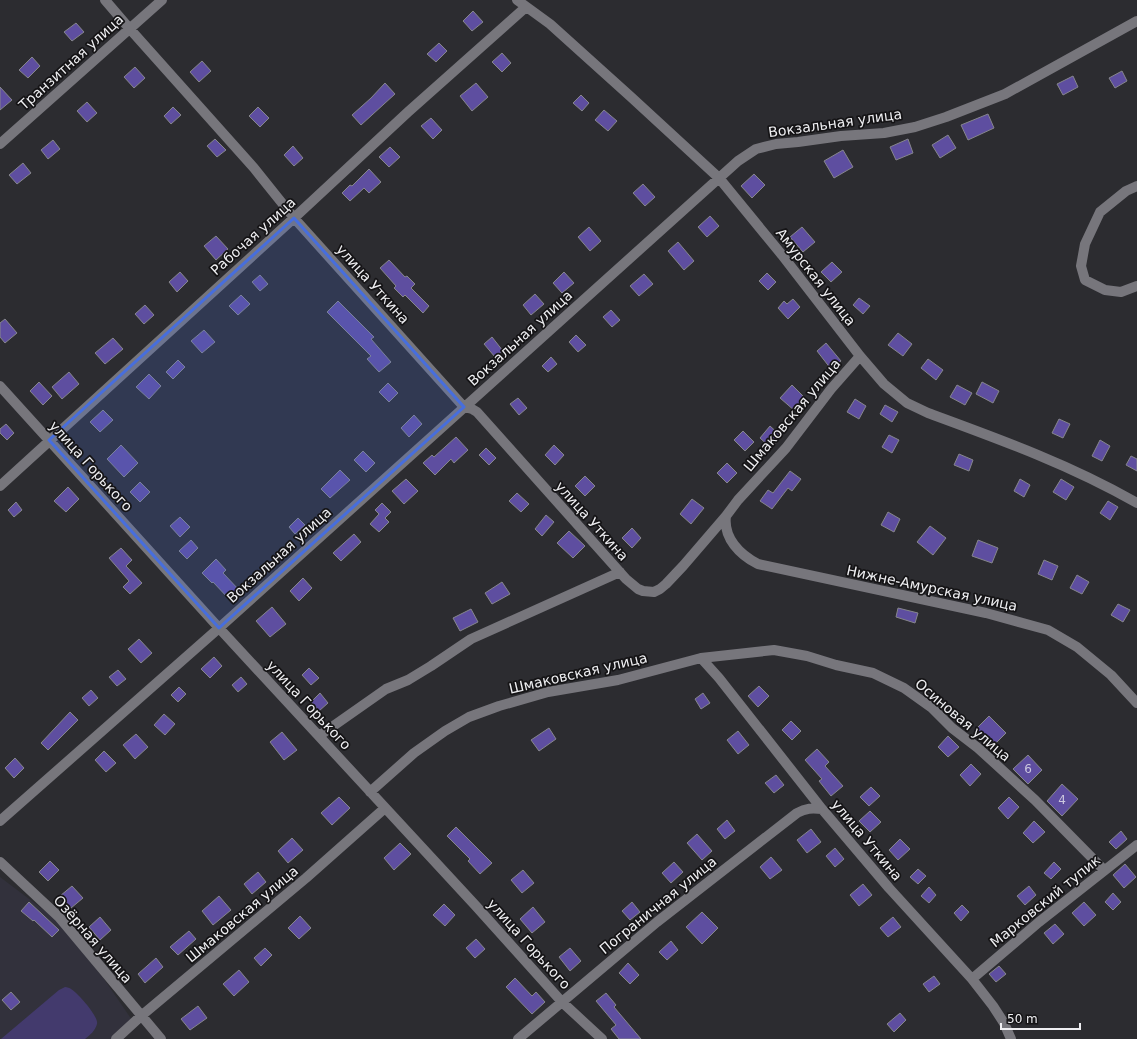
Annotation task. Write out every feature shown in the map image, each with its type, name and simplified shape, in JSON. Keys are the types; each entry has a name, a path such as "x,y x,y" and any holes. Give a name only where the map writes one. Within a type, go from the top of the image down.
{"street":[{"name":"улица Уткина","path":"105,0 254,168 294,218 464,407 472,409 476,412 623,576"},
{"name":"Транзитная улица","path":"0,144 162,0"},
{"name":"Амурская улица","path":"517,0 550,24 631,96 719,178 782,255 860,356 884,384 908,403 928,414 1064,466 1114,489 1137,502"},
{"name":"Рабочая улица","path":"0,486 408,112 526,7"},
{"name":"Вокзальная улица","path":"0,821 219,628 738,161 756,149 776,144 841,136 884,133 915,127 946,117 1005,94 1137,21"},
{"path":"1137,186 1126,191 1100,212 1085,244 1081,266 1085,280 1105,290 1120,292 1137,286"},
{"name":"Шмаковская улица","path":"623,576 638,589 643,591 654,592 660,589 683,566 738,500 786,448 831,388 860,356"},
{"name":"улица Горького","path":"0,386 219,628 475,904 562,1002 602,1039"},
{"name":"Нижне-Амурская улица","path":"726,516 726,530 733,545 740,553 758,564 986,612 1048,630 1076,647 1111,675 1137,703"},
{"path":"319,736 386,689 414,677 471,639 623,576"},
{"name":"Осиновая улица","path":"723,655 774,650 807,656 836,665 874,673 904,688 932,708 952,728 978,748 1034,800 1104,870"},
{"name":"Шмаковская улица","path":"370,792 414,753 469,717 499,706 548,692 618,680 701,658 723,655"},
{"name":"улица Уткина","path":"701,658 719,678 822,809 889,888 972,979 993,1006 1004,1023 1011,1039"},
{"name":"Шмаковская улица","path":"116,1039 141,1016 306,878 385,808"},
{"name":"Пограничная улица","path":"518,1039 657,922 797,813 804,809 822,809"},
{"name":"Марковский тупик","path":"972,979 1104,870 1137,845"},
{"name":"Озёрная улица","path":"0,862 59,917 161,1039"}],"highlighted area":[{"path":"294,218 464,407 219,628 49,440"}],"shaded area":[{"path":"0,877 57,920 104,979 132,1020 111,1039 0,1039"},
{"path":"68,987 78,995 87,1005 97,1021 95,1029 85,1039 1,1039 59,990"}],"building":[{"path":"473,11 483,22 472,31 463,21"},
{"path":"76,23 84,32 72,41 64,32"},
{"path":"439,43 447,51 436,62 427,54"},
{"path":"502,53 511,63 502,72 492,62"},
{"path":"32,57 40,66 28,78 19,70"},
{"path":"202,61 211,71 199,82 190,72"},
{"path":"135,67 145,78 134,88 124,77"},
{"path":"1122,71 1127,81 1115,88 1109,78"},
{"path":"1073,76 1078,87 1063,95 1057,84"},
{"path":"385,83 395,94 361,125 352,115"},
{"path":"476,83 488,97 472,111 460,96"},
{"path":"0,87 12,100 0,110"},
{"path":"581,95 589,103 582,111 573,103"},
{"path":"87,102 97,113 87,122 77,111"},
{"path":"173,107 181,115 171,124 164,116"},
{"path":"258,107 269,118 260,127 249,116"},
{"path":"604,110 617,121 608,131 595,120"},
{"path":"988,114 994,128 968,140 961,125"},
{"path":"431,118 442,130 433,139 421,126"},
{"path":"948,135 956,148 940,158 932,145"},
{"path":"215,139 226,150 217,157 207,146"},
{"path":"908,139 913,153 896,160 890,147"},
{"path":"53,140 60,149 48,159 41,150"},
{"path":"293,146 303,158 294,166 284,155"},
{"path":"390,147 400,157 389,167 379,157"},
{"path":"843,150 853,167 834,178 824,161"},
{"path":"23,163 31,173 17,184 9,175"},
{"path":"369,169 381,182 369,193 364,188 350,201 342,193 350,185 352,186"},
{"path":"754,174 765,185 752,198 741,186"},
{"path":"643,184 655,197 645,206 633,193"},
{"path":"710,216 719,226 707,237 698,227"},
{"path":"589,227 601,241 590,251 578,237"},
{"path":"802,227 815,242 803,252 790,237"},
{"path":"216,236 228,249 216,260 204,246"},
{"path":"678,242 694,261 684,270 668,251"},
{"path":"389,260 405,277 407,276 415,284 411,288 429,306 423,313 405,295 403,297 394,288 396,286 380,268"},
{"path":"832,262 842,272 831,282 821,272"},
{"path":"180,272 188,281 177,292 169,282"},
{"path":"564,272 574,283 562,293 553,283"},
{"path":"767,273 776,282 768,290 759,281"},
{"path":"644,274 653,284 639,296 630,286"},
{"path":"260,275 268,284 260,291 252,282"},
{"path":"535,294 544,304 531,315 523,305"},
{"path":"241,295 250,304 238,315 229,306"},
{"path":"859,298 870,306 863,314 853,305"},
{"path":"793,299 800,307 788,319 778,308 784,301 787,304"},
{"path":"338,301 374,337 371,339 391,362 379,372 367,359 371,356 327,312"},
{"path":"145,305 154,315 144,324 135,314"},
{"path":"611,310 620,320 612,327 603,317"},
{"path":"5,319 17,333 5,343 0,337 0,323"},
{"path":"204,330 215,342 202,353 191,341"},
{"path":"898,333 912,344 903,356 888,345"},
{"path":"576,335 586,345 578,352 569,342"},
{"path":"492,337 503,351 495,357 484,344"},
{"path":"113,338 123,349 105,364 95,353"},
{"path":"826,343 841,361 831,369 817,351"},
{"path":"551,357 557,364 548,372 542,366"},
{"path":"928,359 943,370 936,380 921,368"},
{"path":"178,360 185,367 173,379 166,372"},
{"path":"69,372 79,384 62,399 52,387"},
{"path":"149,374 161,386 149,399 136,387"},
{"path":"39,382 52,396 43,405 30,391"},
{"path":"982,382 999,391 993,403 976,394"},
{"path":"388,383 398,393 389,402 379,392"},
{"path":"792,385 806,399 795,411 780,398"},
{"path":"957,385 972,393 965,405 950,397"},
{"path":"518,398 527,408 519,415 510,404"},
{"path":"855,399 866,406 859,419 847,412"},
{"path":"885,405 898,412 892,422 880,414"},
{"path":"103,410 113,420 100,432 90,422"},
{"path":"414,415 422,424 409,437 401,428"},
{"path":"1059,419 1070,424 1063,438 1052,433"},
{"path":"6,424 14,433 7,440 0,433 0,429"},
{"path":"770,426 781,436 771,448 760,438"},
{"path":"743,431 754,442 745,451 734,440"},
{"path":"889,435 899,440 892,453 882,447"},
{"path":"456,437 468,450 454,463 451,459 435,475 423,463 432,455 434,457"},
{"path":"1100,440 1110,446 1102,461 1092,456"},
{"path":"121,445 138,463 124,477 107,459"},
{"path":"554,445 564,455 555,465 545,455"},
{"path":"486,448 496,458 489,465 479,455"},
{"path":"363,451 375,463 366,472 354,460"},
{"path":"959,454 973,460 969,471 954,465"},
{"path":"1131,456 1137,459 1137,471 1126,465"},
{"path":"727,463 737,473 727,483 717,473"},
{"path":"340,470 350,480 330,498 321,489"},
{"path":"790,471 801,479 792,491 788,488 772,509 760,501 768,490 773,493"},
{"path":"585,476 595,486 585,496 575,486"},
{"path":"406,479 418,491 404,504 392,491"},
{"path":"1020,479 1030,485 1024,497 1014,491"},
{"path":"1061,479 1074,487 1066,500 1053,492"},
{"path":"140,482 150,492 140,502 130,492"},
{"path":"68,487 79,499 66,512 54,501"},
{"path":"517,493 529,504 521,512 509,501"},
{"path":"692,499 704,508 691,524 680,514"},
{"path":"1108,501 1118,507 1110,520 1100,513"},
{"path":"16,502 22,510 14,517 8,510"},
{"path":"382,503 391,512 385,518 389,522 379,532 370,524 379,514 375,510"},
{"path":"888,512 900,519 894,532 881,525"},
{"path":"546,515 554,522 542,536 535,529"},
{"path":"180,517 190,527 180,537 170,526"},
{"path":"298,518 305,525 295,534 289,527"},
{"path":"930,526 946,538 933,555 917,542"},
{"path":"632,528 641,538 632,548 622,538"},
{"path":"569,531 585,546 573,558 557,543"},
{"path":"354,534 361,542 341,561 333,553"},
{"path":"191,540 198,548 187,559 179,551"},
{"path":"978,540 998,548 992,563 972,556"},
{"path":"121,548 132,560 126,566 142,583 130,594 123,587 129,581 109,558"},
{"path":"216,559 226,570 223,573 240,591 230,600 202,573"},
{"path":"1044,560 1058,566 1052,580 1038,574"},
{"path":"1077,575 1089,582 1082,594 1070,588"},
{"path":"303,578 312,588 299,601 290,591"},
{"path":"502,582 510,594 492,604 485,593"},
{"path":"1118,604 1130,610 1123,622 1111,615"},
{"path":"272,607 286,624 270,637 256,621"},
{"path":"898,608 918,613 915,623 896,617"},
{"path":"471,609 478,622 460,631 453,618"},
{"path":"139,639 152,653 141,663 128,649"},
{"path":"214,657 222,666 210,678 201,669"},
{"path":"309,668 319,678 311,685 302,675"},
{"path":"118,670 126,679 117,686 109,677"},
{"path":"241,677 247,684 238,692 232,685"},
{"path":"759,686 769,696 758,707 748,696"},
{"path":"179,687 186,694 178,702 171,695"},
{"path":"91,690 98,698 89,706 82,698"},
{"path":"320,693 328,703 319,711 311,702"},
{"path":"703,693 710,703 701,709 695,699"},
{"path":"70,712 78,720 48,750 41,743"},
{"path":"164,714 175,724 165,735 154,725"},
{"path":"989,716 1006,733 993,746 976,729"},
{"path":"791,721 801,731 792,740 782,730"},
{"path":"549,728 556,739 539,751 531,740"},
{"path":"738,731 749,745 738,754 727,740"},
{"path":"282,732 297,750 284,760 270,742"},
{"path":"136,734 148,747 135,759 123,745"},
{"path":"948,736 959,747 948,757 938,747"},
{"path":"817,749 829,762 825,766 843,786 831,796 819,781 822,779 805,760"},
{"path":"104,751 116,763 106,772 95,760"},
{"path":"1028,755 1042,770 1028,784 1013,769"},
{"path":"15,758 24,768 14,778 5,768"},
{"path":"971,764 981,774 970,786 960,775"},
{"path":"776,775 784,785 774,793 765,783"},
{"path":"1062,784 1078,799 1062,816 1047,801"},
{"path":"871,787 880,796 869,806 860,797"},
{"path":"339,797 350,808 332,825 321,813"},
{"path":"1009,797 1019,807 1008,819 998,808"},
{"path":"870,811 881,822 870,832 859,821"},
{"path":"727,820 735,831 725,839 717,829"},
{"path":"1034,821 1045,832 1033,843 1023,833"},
{"path":"456,827 492,863 480,874 468,861 470,859 447,836"},
{"path":"811,829 821,842 807,853 797,840"},
{"path":"1121,831 1127,839 1116,849 1109,842"},
{"path":"697,834 712,851 702,860 687,843"},
{"path":"292,838 303,850 288,863 278,851"},
{"path":"900,839 910,849 898,860 889,850"},
{"path":"400,843 411,854 394,870 384,858"},
{"path":"835,848 844,859 835,867 826,856"},
{"path":"771,857 782,870 770,879 760,867"},
{"path":"50,861 59,870 48,881 39,872"},
{"path":"674,862 683,872 671,883 662,873"},
{"path":"1054,862 1061,869 1051,879 1044,873"},
{"path":"1125,864 1136,877 1124,888 1113,875"},
{"path":"918,869 926,876 918,884 910,877"},
{"path":"523,870 534,883 522,893 511,880"},
{"path":"258,872 266,882 252,894 244,884"},
{"path":"863,884 872,895 859,906 850,895"},
{"path":"72,886 83,898 71,908 60,896"},
{"path":"1029,886 1036,895 1025,905 1017,896"},
{"path":"929,887 936,895 929,903 921,896"},
{"path":"1113,893 1121,902 1113,910 1105,902"},
{"path":"219,896 231,910 213,925 202,911"},
{"path":"29,902 59,930 52,937 34,920 33,921 21,911"},
{"path":"632,902 640,912 630,920 622,911"},
{"path":"1084,902 1096,915 1084,926 1072,913"},
{"path":"444,904 455,915 445,926 433,915"},
{"path":"962,905 969,912 961,921 954,913"},
{"path":"533,907 545,922 532,933 520,919"},
{"path":"702,912 718,928 702,944 686,927"},
{"path":"300,916 311,928 299,939 288,928"},
{"path":"100,917 111,930 100,940 89,927"},
{"path":"893,917 901,927 888,937 880,928"},
{"path":"1055,924 1064,934 1053,944 1044,933"},
{"path":"189,931 196,939 178,955 170,947"},
{"path":"476,939 485,949 475,958 466,948"},
{"path":"671,941 678,950 667,960 659,952"},
{"path":"265,948 272,955 261,966 254,958"},
{"path":"570,948 581,961 570,971 559,957"},
{"path":"156,958 163,967 145,983 138,974"},
{"path":"628,963 639,975 630,984 619,973"},
{"path":"999,966 1006,974 996,982 989,974"},
{"path":"239,970 249,982 234,996 223,984"},
{"path":"934,976 940,984 929,992 923,984"},
{"path":"515,978 532,996 536,992 545,1002 532,1014 506,987"},
{"path":"11,992 20,1002 11,1010 2,1000"},
{"path":"606,993 616,1005 614,1007 641,1039 619,1039 611,1029 616,1025 596,1001"},
{"path":"198,1006 207,1018 190,1030 181,1019"},
{"path":"900,1013 906,1020 894,1032 887,1024"}]}
